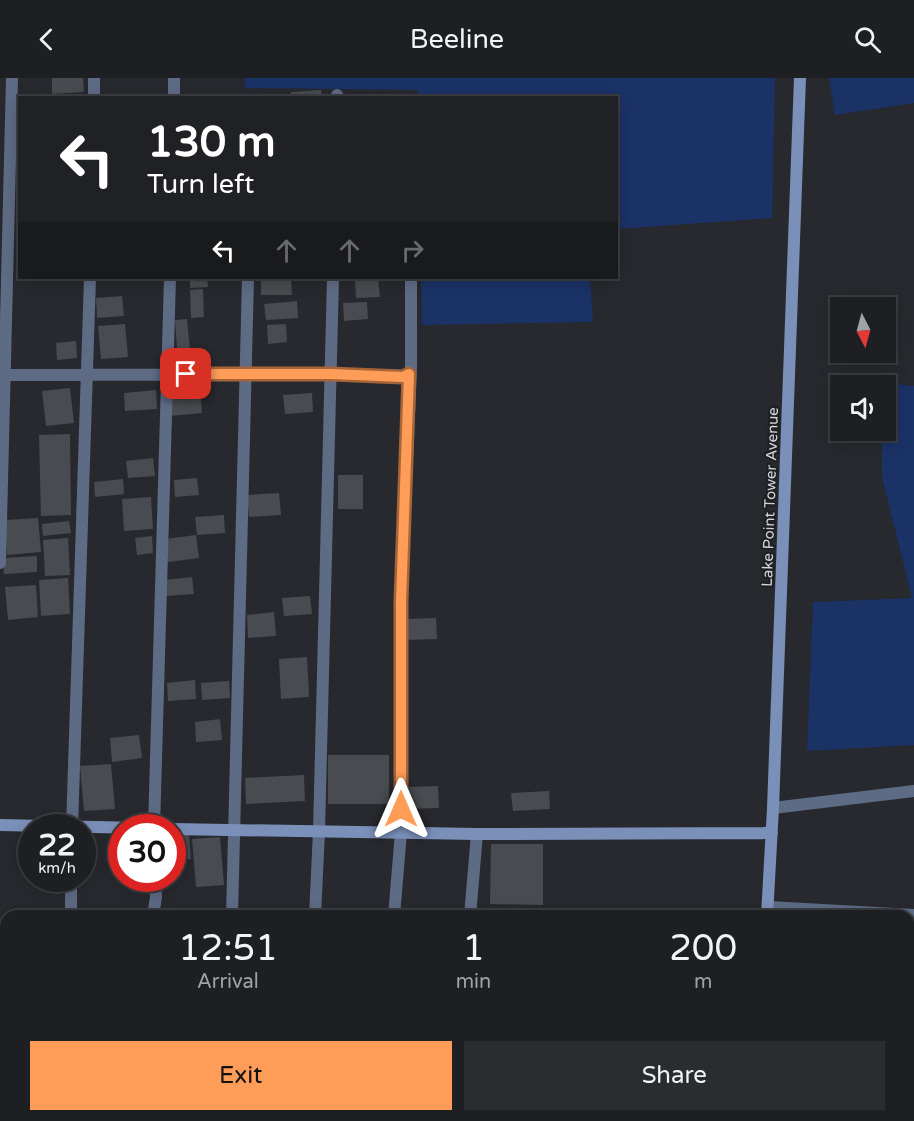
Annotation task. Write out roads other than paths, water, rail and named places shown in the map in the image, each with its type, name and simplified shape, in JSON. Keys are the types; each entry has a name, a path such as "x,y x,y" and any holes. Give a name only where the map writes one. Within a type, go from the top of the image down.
{"street":[{"path":"0,563 12,78"},
{"path":"94,78 94,96"},
{"path":"174,78 174,96"},
{"name":"Lake Point Tower Avenue","path":"767,910 773,808 800,78"},
{"path":"72,814 90,279"},
{"path":"154,814 170,279"},
{"path":"232,910 248,279"},
{"path":"315,910 333,279"},
{"path":"394,910 400,832 401,602 411,369 411,279"},
{"path":"3,375 331,374 403,377 409,374"},
{"path":"773,808 914,790"},
{"path":"0,825 18,826"},
{"path":"186,829 477,834 772,832"},
{"path":"471,910 477,834"},
{"path":"71,892 71,910"},
{"path":"154,910 156,892"}]}
